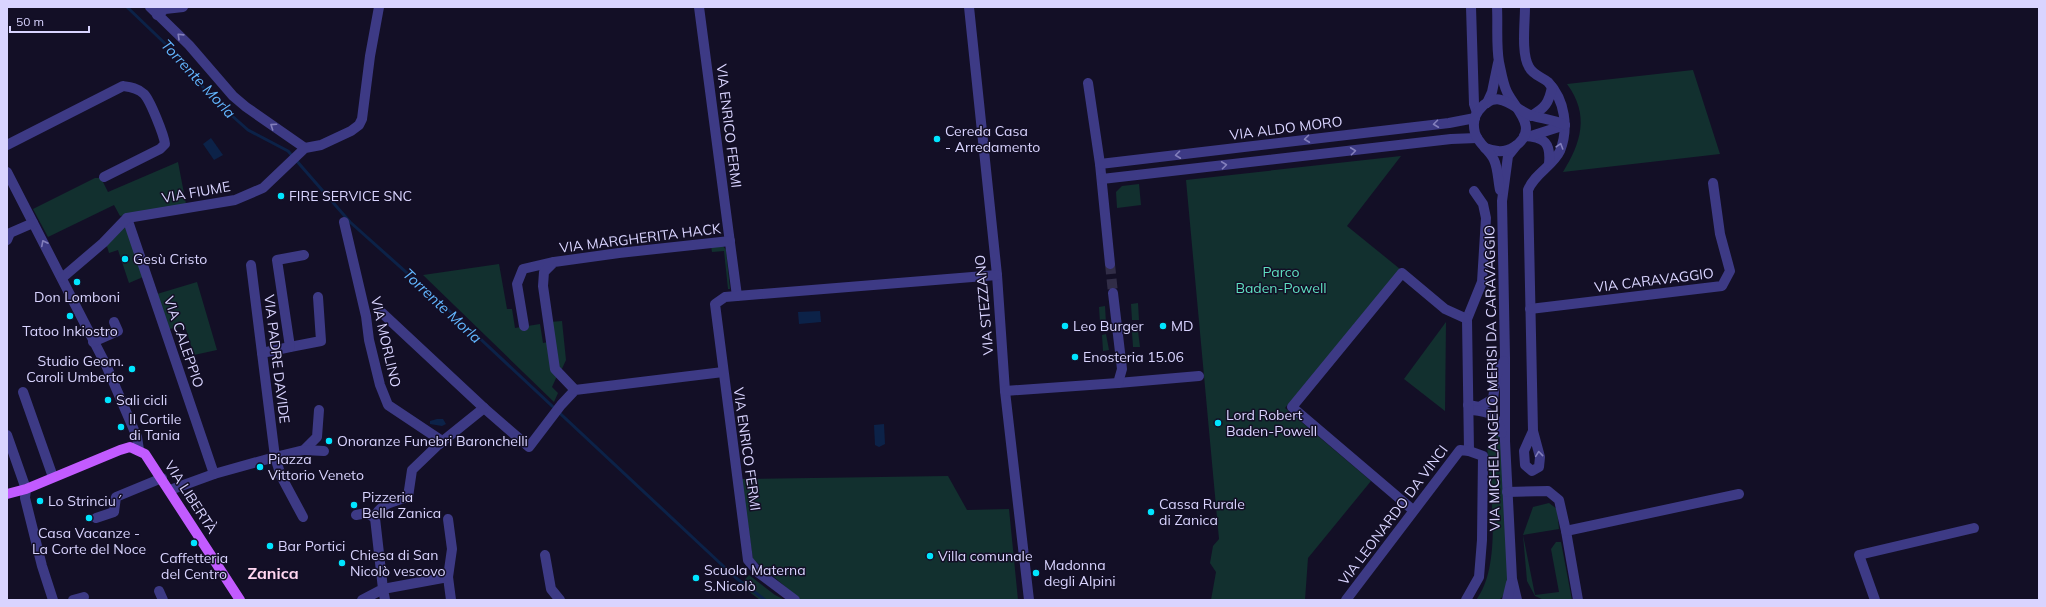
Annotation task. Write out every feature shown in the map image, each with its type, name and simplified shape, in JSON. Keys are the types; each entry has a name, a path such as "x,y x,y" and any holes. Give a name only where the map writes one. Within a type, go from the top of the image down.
{"main road":[{"path":"7,494 26,489 120,450 130,447 139,450"},
{"name":"VIA LIBERTÀ","path":"139,450 145,454 162,478 240,600"}],"street":[{"path":"150,7 189,45 233,96 246,108 303,150"},
{"path":"157,15 165,9 183,7"},
{"name":"VIA FIUME","path":"127,218 235,200 263,188 303,150 321,145 359,125 362,119 378,7"},
{"name":"VIA ENRICO FERMI","path":"699,7 737,296"},
{"name":"VIA STEZZANO","path":"969,7 996,275 1005,391 1029,600"},
{"path":"1102,179 1451,139 1477,138 1474,132 1476,115 1474,104 1471,7"},
{"path":"1497,7 1499,61 1506,91 1524,118 1527,136"},
{"path":"1525,7 1526,59 1533,73 1552,87 1563,109 1565,126 1559,152 1532,180 1528,190 1533,431"},
{"path":"1476,115 1487,103 1492,92 1499,61"},
{"path":"1088,83 1102,179 1110,264"},
{"path":"7,145 123,86 133,87 144,94 164,136 165,144 160,149 104,177"},
{"path":"1531,116 1545,108 1550,99 1552,87"},
{"path":"1487,103 1501,100 1515,104 1531,116 1553,120 1565,126"},
{"name":"VIA ALDO MORO","path":"1100,164 1449,123 1476,115"},
{"path":"1527,136 1565,126"},
{"path":"1527,136 1540,138 1547,144 1550,154 1549,164"},
{"name":"VIA MICHELANGELO MERISI DA CARAVAGGIO","path":"1502,201 1508,156 1527,136"},
{"name":"VIA MICHELANGELO MERISI DA CARAVAGGIO","path":"1477,138 1495,160 1502,201 1505,441 1512,579 1517,600"},
{"path":"1485,148 1501,152 1516,146"},
{"name":"VIA LIBERTÀ","path":"7,172 106,365 137,437 139,450"},
{"name":"VIA CARAVAGGIO","path":"1530,309 1722,286 1730,271 1720,234 1713,183"},
{"name":"VIA MICHELANGELO MERISI DA CARAVAGGIO","path":"1469,451 1467,319 1482,282 1486,218 1483,204 1474,191"},
{"path":"62,278 103,243 127,218"},
{"name":"VIA CALEPPIO","path":"127,218 214,474"},
{"name":"VIA MORLINO","path":"344,222 366,316 371,348 380,385 388,405 442,441"},
{"path":"7,240 10,234 33,223"},
{"name":"VIA MARGHERITA HACK","path":"524,326 517,284 523,269 554,262 612,254 730,241"},
{"path":"290,347 277,260 304,255"},
{"name":"VIA MARGHERITA HACK","path":"554,262 544,272 543,286 555,369 575,390"},
{"name":"VIA PADRE DAVIDE","path":"251,265 275,457"},
{"path":"1413,510 1292,407 1402,273 1446,309 1467,319"},
{"name":"VIA ENRICO FERMI","path":"795,600 759,573 748,560 715,304 725,297 996,275"},
{"path":"1113,293 1122,369 1118,383"},
{"path":"262,353 321,341 318,297"},
{"path":"380,311 484,408 529,447 552,416 575,390 723,372"},
{"path":"93,342 118,331 114,322"},
{"path":"1468,407 1479,407 1493,399 1496,377 1505,357"},
{"path":"1005,391 1199,376"},
{"path":"23,392 53,477"},
{"path":"1468,407 1488,412 1498,422 1505,441"},
{"path":"385,600 375,518 376,512 382,507 408,497 412,470 442,441 484,408"},
{"path":"304,450 317,438 319,410"},
{"path":"7,435 26,489 25,498 42,566 53,600"},
{"path":"170,490 214,474 275,457 304,450 324,451"},
{"name":"VIA LEONARDO DA VINCI","path":"1346,600 1460,450 1469,451 1483,456 1482,540 1479,577 1466,600"},
{"path":"275,457 281,476 303,517"},
{"path":"96,518 114,512 116,497 162,478"},
{"path":"1508,492 1548,491 1559,500 1578,600"},
{"path":"1566,531 1739,494"},
{"path":"356,515 367,513 375,518"},
{"path":"448,519 452,549 448,577 451,600"},
{"path":"1874,600 1860,556 1974,528"},
{"path":"545,555 551,589 560,600"},
{"path":"362,600 383,589 448,577"},
{"name":"VIA MICHELANGELO MERISI DA CARAVAGGIO","path":"1507,600 1512,579"},
{"path":"73,600 84,597"}],"green space":[{"path":"1693,70 1720,154 1563,172 1578,140 1581,118 1579,107 1567,84"},
{"name":"Parco Baden-Powell","path":"1401,156 1347,226 1400,269 1285,408 1371,481 1308,558 1305,600 1211,600 1216,572 1210,563 1213,546 1219,539 1186,180"},
{"path":"178,162 186,204 120,216 114,205 48,237 33,209 95,178 101,178 108,192"},
{"path":"1139,184 1141,205 1117,208 1116,192 1122,186"},
{"path":"126,223 143,277 129,283 118,250 109,253 106,243"},
{"path":"711,246 723,246 726,250 730,289 728,289 724,251 712,252"},
{"path":"499,264 507,309 512,309 515,328 540,324 543,343 548,342 557,376 552,387 558,393 554,402 423,275"},
{"path":"197,282 217,350 194,355 185,326 169,329 157,294"},
{"path":"1138,303 1139,320 1132,320 1131,304"},
{"path":"1105,306 1106,323 1100,323 1099,307"},
{"path":"562,321 566,360 560,373 550,322"},
{"path":"1446,322 1445,411 1404,379"},
{"path":"1138,331 1140,347 1133,347 1132,332"},
{"path":"1106,334 1109,350 1103,351 1102,335"},
{"path":"1496,428 1502,444 1508,578 1504,593 1500,599 1476,600 1484,585 1490,567 1493,526 1487,445 1496,446"},
{"path":"948,476 967,510 1009,509 1018,600 801,600 753,559 741,479"},
{"path":"1549,503 1557,509 1559,529 1523,535 1533,507"},
{"path":"1523,535 1535,595 1559,592 1551,549 1556,542 1561,542 1572,600 1544,600 1535,596 1527,581"},
{"path":"749,575 775,595 785,600 760,600 740,585"}],"water":[{"path":"211,138 223,155 214,160 203,144"},
{"path":"820,311 821,322 799,324 798,312"},
{"path":"443,419 446,424 442,426 430,424 430,421"},
{"path":"884,424 885,444 879,447 875,445 874,425"}],"waterway":[{"name":"Torrente Morla","path":"127,7 176,54 212,98 248,130 288,151 350,222 473,332 736,578 765,600"}],"tunnel":[{"path":"1110,264 1113,293"}],"place":[{"name":"Cereda Casa - Arredamento","path":"937,139"},
{"name":"FIRE SERVICE SNC","path":"281,196"},
{"name":"Gesù Cristo","path":"125,259"},
{"name":"Don Lomboni","path":"77,282"},
{"name":"Tatoo Inkiostro","path":"70,316"},
{"name":"Leo Burger","path":"1065,326"},
{"name":"MD","path":"1163,326"},
{"name":"Enosteria 15.06","path":"1075,357"},
{"name":"Studio Geom. Caroli Umberto","path":"132,369"},
{"name":"Sali cicli","path":"108,400"},
{"name":"Lord Robert Baden-Powell","path":"1218,423"},
{"name":"Il Cortile di Tania","path":"121,427"},
{"name":"Onoranze Funebri Baronchelli","path":"329,441"},
{"name":"Piazza Vittorio Veneto","path":"260,467"},
{"name":"Lo Strinciu´","path":"40,501"},
{"name":"Pizzeria Bella Zanica","path":"354,505"},
{"name":"Cassa Rurale di Zanica","path":"1151,512"},
{"name":"Casa Vacanze - La Corte del Noce","path":"89,518"},
{"name":"Caffetteria del Centro","path":"194,543"},
{"name":"Bar Portici","path":"270,546"},
{"name":"Villa comunale","path":"930,556"},
{"name":"Chiesa di San Nicolò vescovo","path":"342,563"},
{"name":"Madonna degli Alpini","path":"1036,573"},
{"name":"Scuola Materna S.Nicolò","path":"696,578"}],"district":[{"name":"Zanica","path":"273,573"}]}
